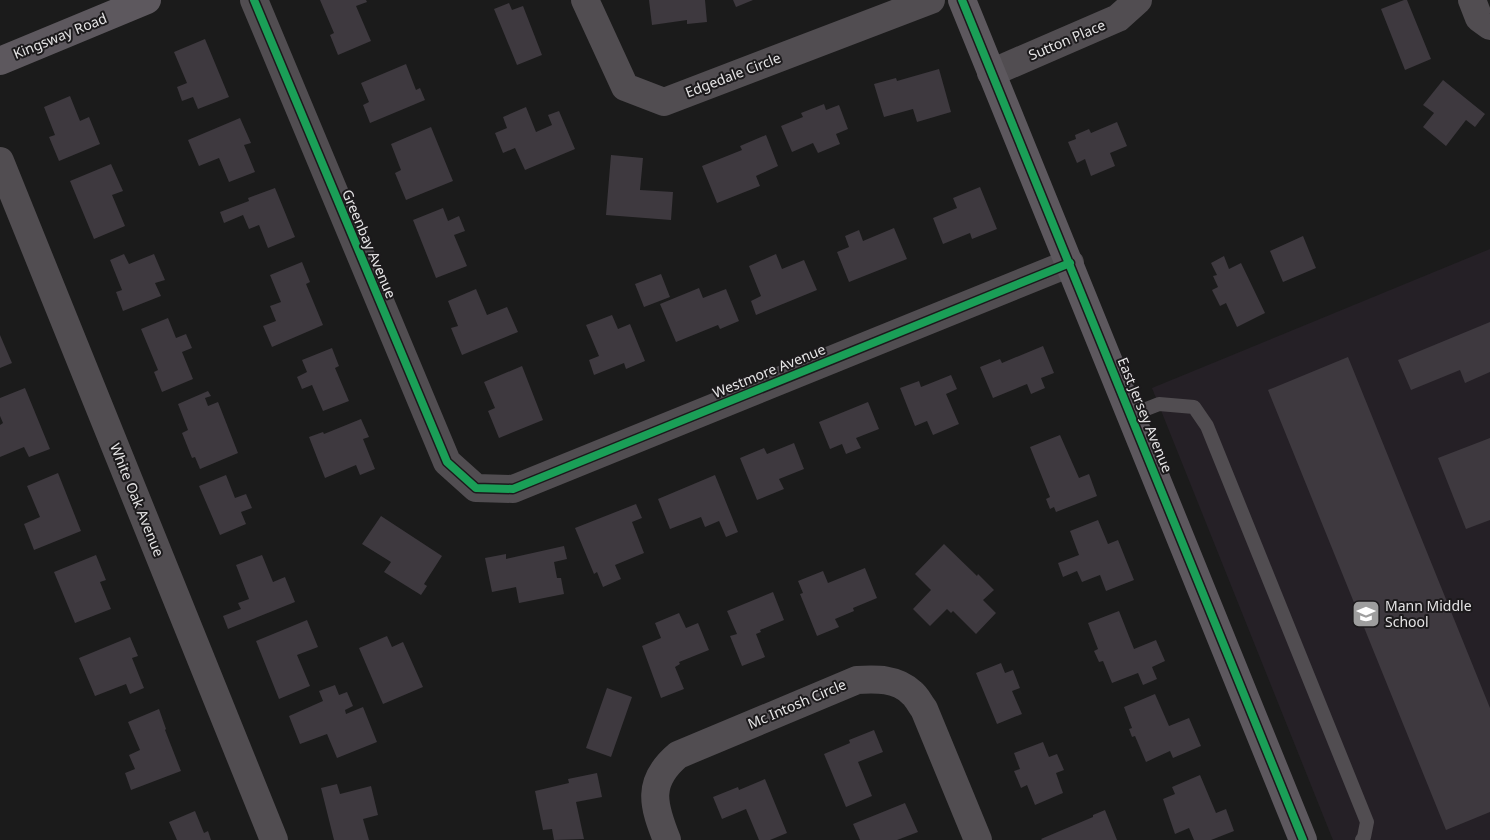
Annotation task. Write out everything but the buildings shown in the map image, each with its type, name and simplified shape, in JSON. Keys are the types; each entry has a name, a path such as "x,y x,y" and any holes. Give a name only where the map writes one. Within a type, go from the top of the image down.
{"street":[{"name":"Kingsway Road","path":"0,61 147,0"},
{"name":"Greenbay Avenue","path":"254,0 447,462 476,488"},
{"name":"Edgedale Circle","path":"586,0 625,87 664,102 931,0"},
{"name":"East Jersey Avenue","path":"962,0 1303,840"},
{"name":"Sutton Place","path":"991,73 1118,18 1138,0"},
{"path":"1472,0 1479,18 1490,26"},
{"name":"White Oak Avenue","path":"0,161 274,840"},
{"name":"Westmore Avenue","path":"476,488 513,489 1070,263"},
{"name":"Mc Intosh Circle","path":"667,840 656,813 654,798 658,781 666,765 678,755 857,680 878,679 897,683 912,692 924,709 978,840"}],"lane":[{"path":"1132,415 1159,404 1194,406 1207,426 1367,822 1362,840"}],"shaded area":[{"name":"Mann Middle School","path":"1490,249 1490,840 1333,840 1152,388"}],"cycle path":[{"path":"254,0 447,462 476,488 513,489 1070,263"},
{"path":"962,0 1303,840"}],"place":[{"name":"Mann Middle School","path":"1366,614"}]}
